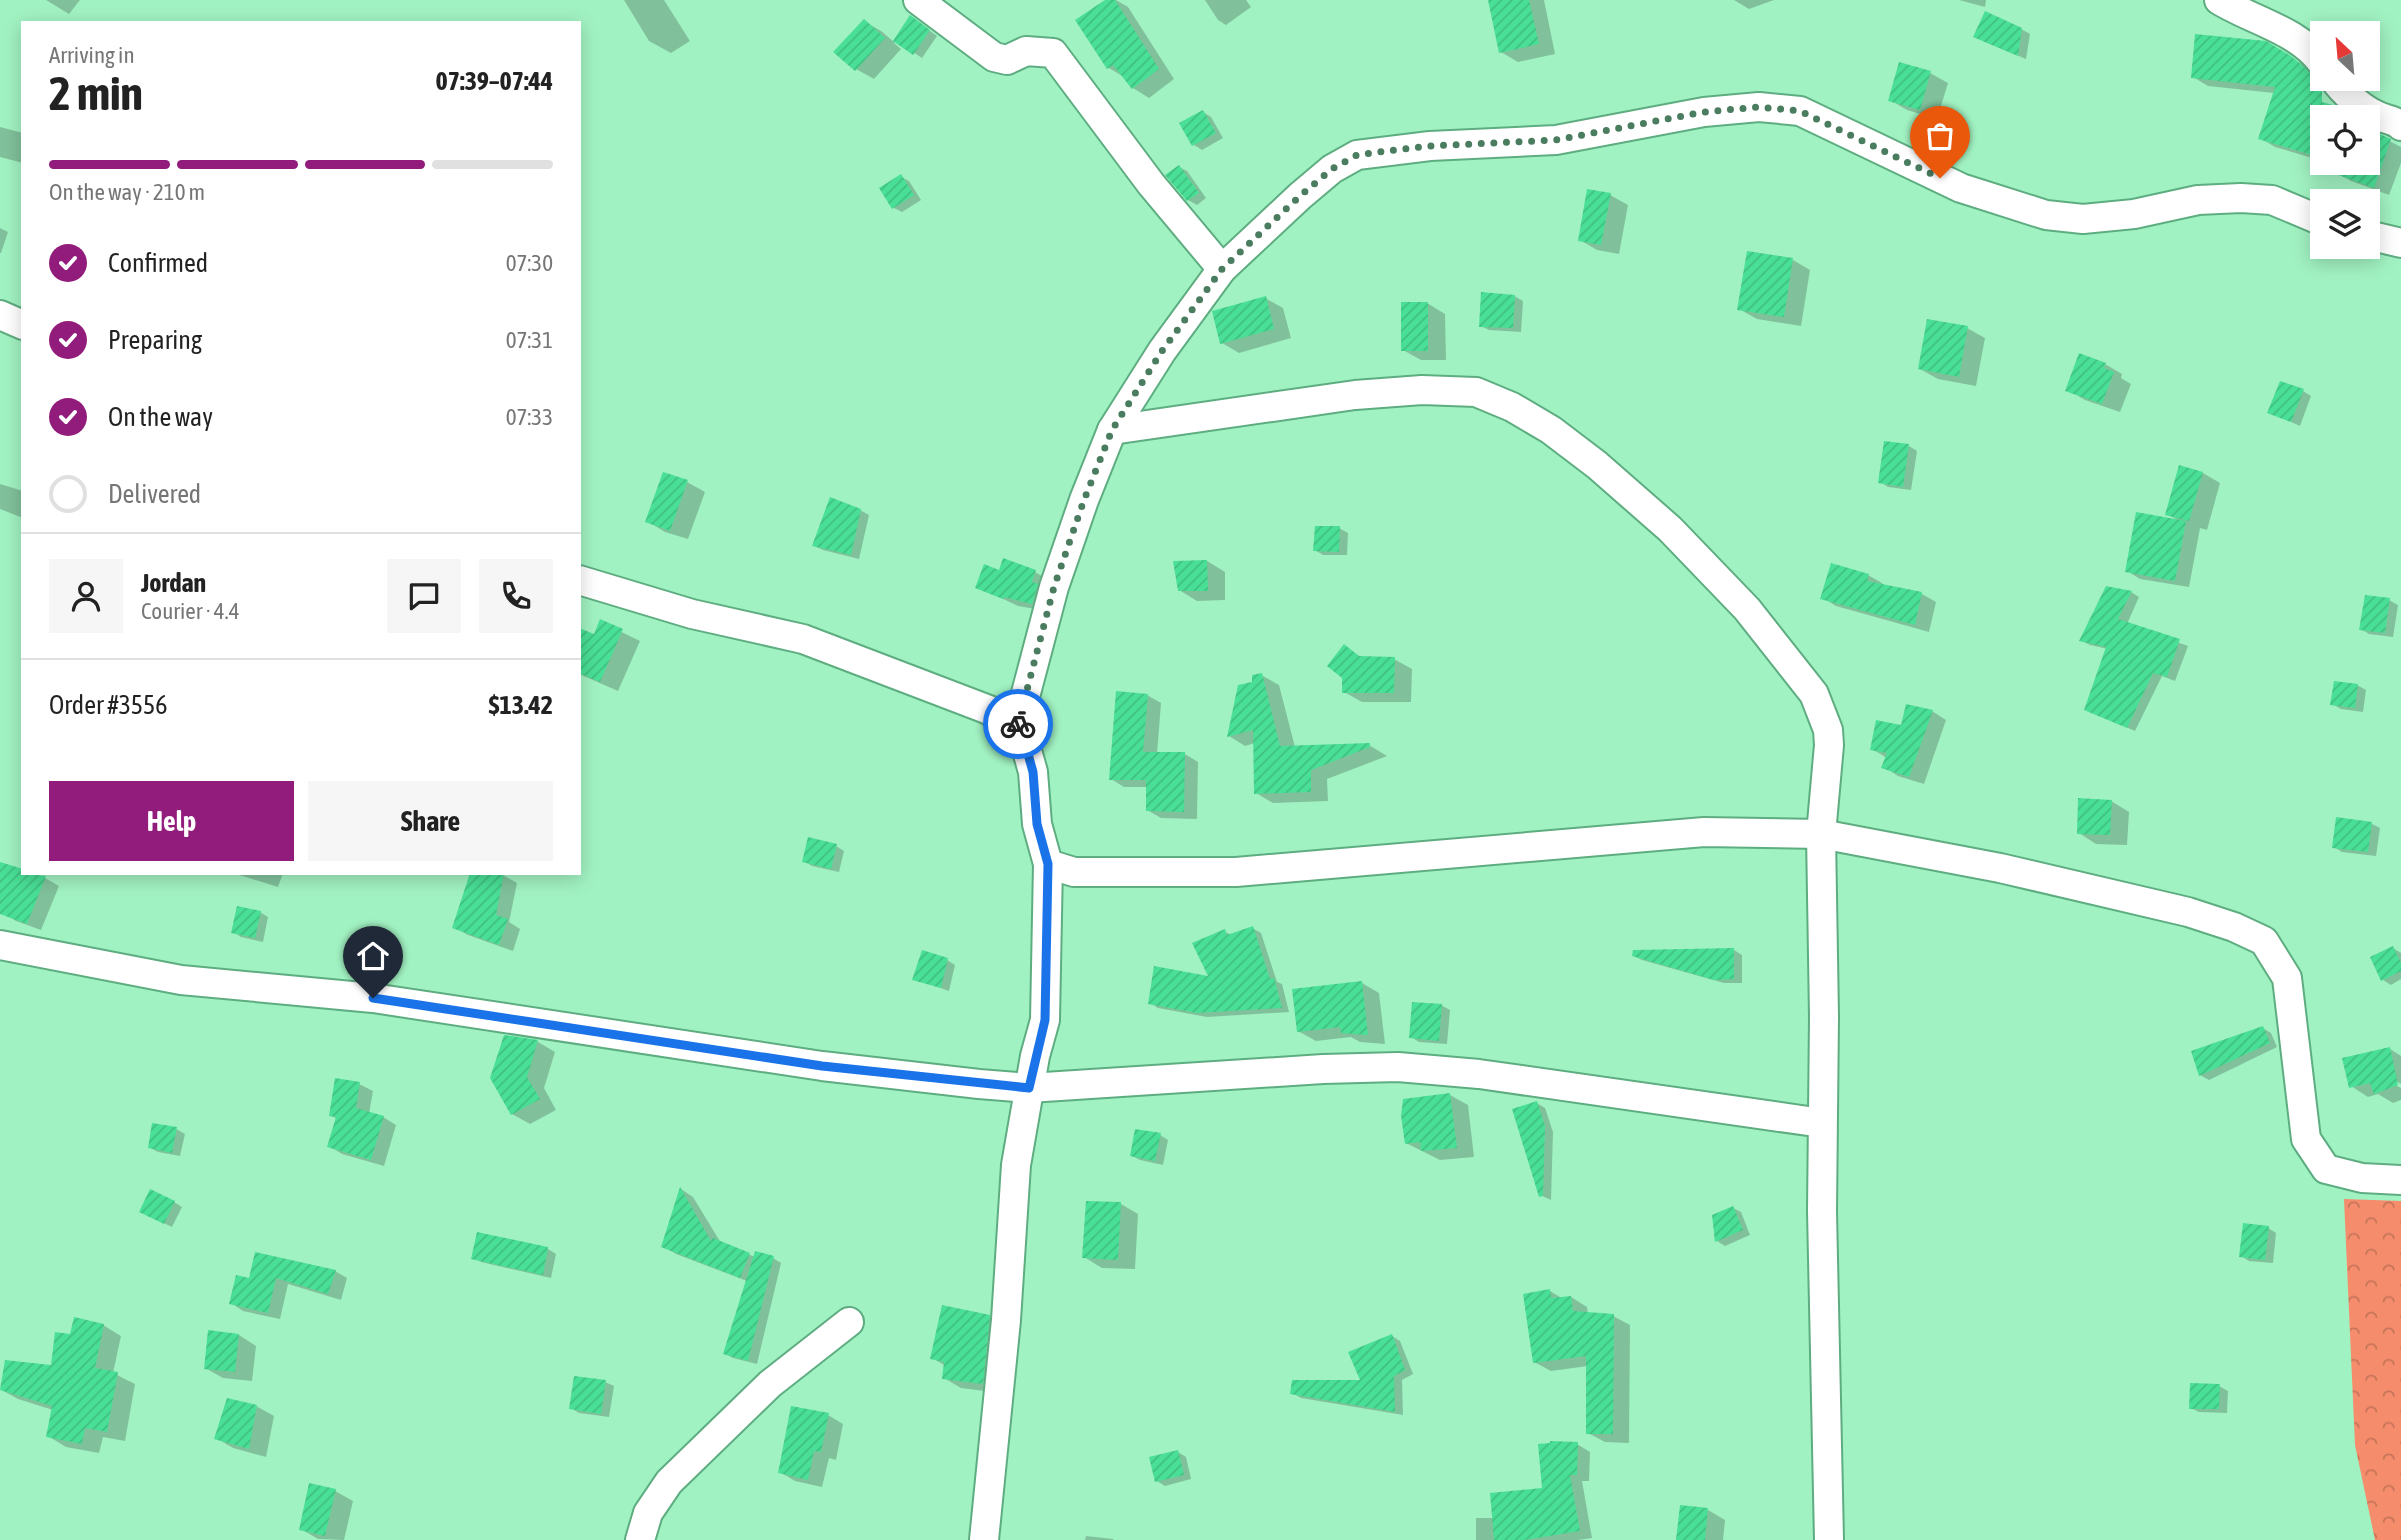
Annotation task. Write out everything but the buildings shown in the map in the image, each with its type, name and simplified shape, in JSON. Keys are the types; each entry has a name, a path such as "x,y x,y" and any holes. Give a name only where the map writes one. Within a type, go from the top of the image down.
{"street":[{"path":"918,0 994,57 1006,60 1026,51 1053,53 1151,184 1222,269"},
{"path":"2219,0 2293,36 2310,49"},
{"path":"2345,91 2375,115 2398,122 2401,126"},
{"path":"1016,731 1054,587 1112,430 1162,351 1222,269 1300,196 1332,169 1357,155 1430,146 1556,140 1704,112 1759,107 1800,111 1961,188 2046,215 2083,219 2134,214 2198,200 2241,198 2272,200 2310,216"},
{"path":"2380,238 2401,243"},
{"path":"0,315 21,324"},
{"path":"1112,430 1355,395 1422,390 1476,391 1512,407 1550,430 1597,465 1670,528 1747,609 1814,694 1828,730 1829,746 1821,834 1824,1017 1822,1123 1829,1540"},
{"path":"581,581 692,614 803,639 989,709 1016,731 1026,747 1033,772 1037,824 1048,864 1045,1020 1029,1088 1016,1165 1004,1332 984,1540"},
{"path":"1048,864 1074,872 1236,872 1704,832 1821,834 2000,868 2188,912 2234,927 2264,941 2287,978 2306,1139 2326,1170 2362,1178 2401,1180"},
{"path":"0,945 181,981 373,998 822,1066 1029,1088 1324,1069 1398,1067 1479,1074 1822,1123"},
{"path":"640,1540 648,1513 669,1482 770,1384 849,1322"}],"green space":[{"path":"2344,1199 2401,1201 2401,1540 2375,1540 2355,1445"}],"way so far":[{"path":"1018,724 1054,587 1112,430 1162,351 1222,269 1332,169 1357,155 1430,146 1556,140 1704,112 1759,107 1800,111 1940,178"}],"route":[{"path":"373,998 822,1066 1029,1088 1045,1020 1048,864 1037,824 1033,772 1026,747 1016,731 1018,724"}]}
